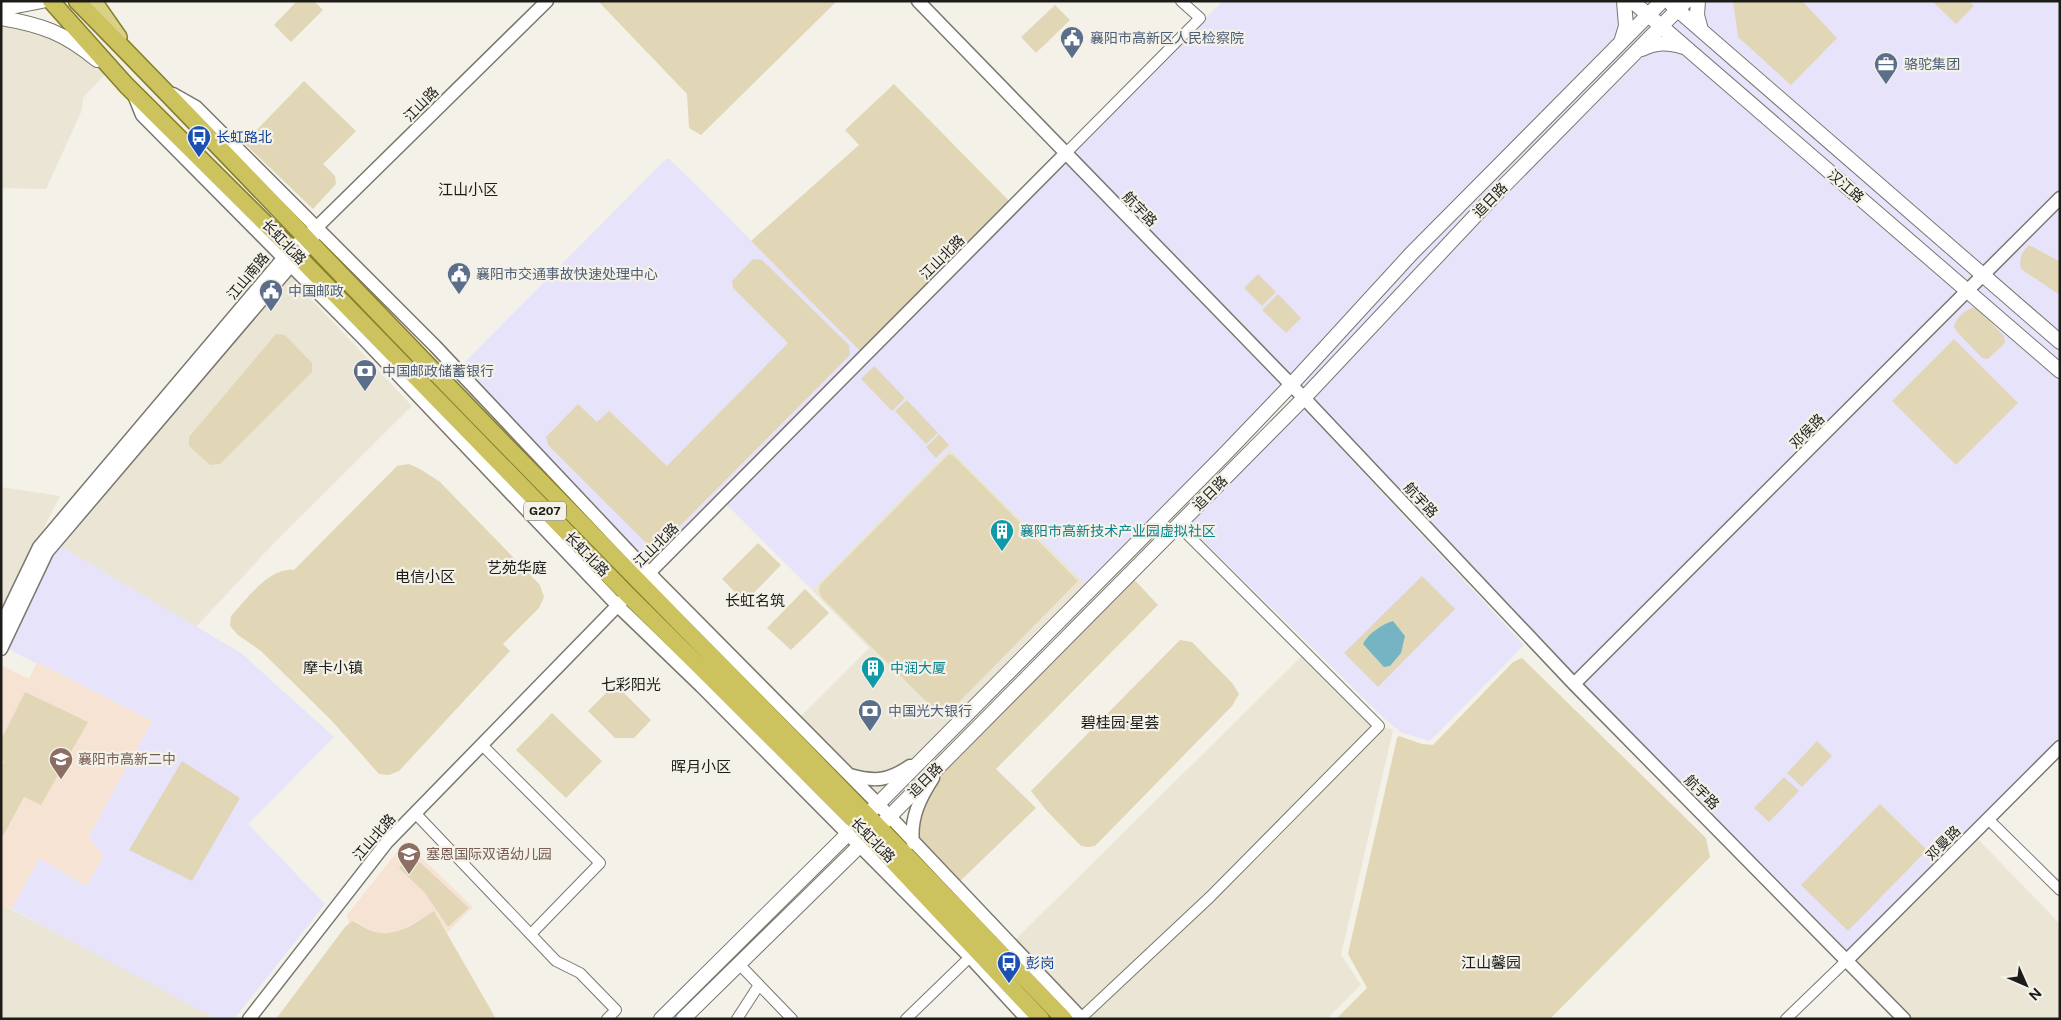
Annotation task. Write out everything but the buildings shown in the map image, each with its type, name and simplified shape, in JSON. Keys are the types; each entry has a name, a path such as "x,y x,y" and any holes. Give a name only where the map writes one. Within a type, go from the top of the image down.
{"highway":[{"name":"长虹北路","path":"51,1 129,87 290,257 623,600 868,825 934,882 1064,1019"},
{"name":"长虹北路","path":"77,1 644,578 821,766 868,825 1041,1019"}],"main road":[{"path":"1,9 42,1"},
{"path":"94,1 139,64"},
{"path":"1622,41 1626,26 1624,1"},
{"name":"汉江路","path":"1632,1 2060,371"},
{"name":"追日路","path":"683,1019 739,964 868,825 928,753 1291,385 1411,254 1662,1"},
{"path":"1698,1 1701,30"},
{"name":"追日路","path":"661,1019 868,825 943,762 1304,398 1491,199 1661,26 1677,4"},
{"name":"汉江路","path":"1677,4 1701,30 2060,342"},
{"path":"1,18 33,24 64,36 93,56 129,87"},
{"path":"1637,51 1654,43 1668,42 1685,47"}],"street":[{"name":"江山路","path":"310,237 546,1"},
{"name":"航宇路","path":"918,1 1304,398 1574,684 1904,1019"},
{"path":"1065,154 1200,18 1187,3"},
{"name":"江山北路","path":"249,1019 387,842 644,578 1065,154"},
{"name":"邓侯路","path":"1574,684 2060,198"},
{"name":"江山南路","path":"1,626 39,547 290,257 310,237"},
{"name":"江山南路","path":"1,649 47,552 290,257"},
{"path":"868,825 913,840 1081,1018 1210,897 1379,726 1178,525"},
{"path":"644,578 850,775 868,825 970,957 1027,1019"},
{"path":"482,745 600,862 531,934"},
{"name":"邓曼路","path":"1847,960 2060,747"},
{"path":"821,766 850,775 880,780 898,774 928,753"},
{"path":"934,882 915,852 913,821 919,799 943,762"},
{"path":"415,813 556,961 580,973 616,1010 607,1019"},
{"path":"1988,819 2060,890"},
{"path":"906,1019 970,957"},
{"path":"1786,1019 1847,960"},
{"path":"739,964 792,1019"},
{"path":"737,1019 759,985"}],"shaded area":[{"path":"297,1 314,1 323,10 291,42 274,25"},
{"path":"598,1 837,1 701,135 689,128 687,94"},
{"path":"1223,1 1633,1 1648,15 1662,1 2060,1 2060,747 1847,960 1291,385 1091,589 950,449 812,590 722,500 1065,154"},
{"path":"1733,1 1802,1 1837,38 1791,85 1738,37"},
{"path":"1932,1 1969,1 1974,6 1956,24"},
{"path":"1055,5 1070,20 1036,53 1021,37"},
{"path":"1,18 33,23 109,70 83,98 82,110 46,189 1,188"},
{"path":"304,81 356,131 323,164 335,176 336,184 313,209 244,143"},
{"path":"894,84 1014,206 865,356 751,241 859,145 845,130"},
{"path":"666,159 669,159 703,192 861,352 649,565 460,367"},
{"path":"2029,245 2059,261 2060,295 2021,269 2021,256"},
{"path":"753,259 762,260 849,345 850,355 662,544 646,543 548,445 546,437 578,404 597,422 609,411 667,466 788,343 733,288 732,281"},
{"path":"288,271 305,288 310,298 412,406 275,542 196,627 57,544"},
{"path":"1258,274 1276,292 1262,306 1244,288"},
{"path":"1278,294 1301,318 1286,333 1262,310"},
{"path":"1976,307 2004,336 2005,343 1988,359 1982,358 1954,327 1962,314"},
{"path":"276,334 285,335 312,363 312,372 220,464 210,465 189,446 189,437"},
{"path":"1954,339 2018,403 1956,465 1892,401"},
{"path":"874,366 905,398 892,411 861,379"},
{"path":"907,400 938,433 926,444 895,411"},
{"path":"1302,407 1524,645 1430,741 1402,733 1386,720 1188,526"},
{"path":"939,434 949,445 936,458 926,447"},
{"path":"950,449 1091,589 878,804 796,721 869,648 812,590"},
{"path":"948,455 953,455 1078,581 943,718 822,598 819,591 820,585"},
{"path":"409,464 440,482 540,585 544,597 539,608 503,644 510,651 399,771 389,775 379,774 332,721 261,651 238,635 230,626 231,616 251,593 276,574 285,570 294,570 397,466"},
{"path":"1,487 60,496 4,606 1,605"},
{"path":"758,543 781,565 745,602 722,579"},
{"path":"57,544 241,653 334,737 248,824 325,904 234,1019 216,1019 12,909 39,857 86,886 88,838 151,722 4,647"},
{"path":"1129,574 1158,605 996,769 1036,808 956,885 913,840 913,821 943,762"},
{"path":"1422,576 1455,609 1378,687 1344,653"},
{"path":"805,589 829,613 791,650 767,628"},
{"path":"1180,640 1192,642 1232,683 1239,694 1232,706 1095,846 1081,846 1046,810 1031,791"},
{"path":"1306,652 1379,726 1393,730 1341,955 1361,985 1327,1019 1091,1019 1015,940"},
{"path":"1522,658 1706,838 1710,857 1550,1019 1336,1019 1367,988 1348,954 1397,738 1399,736 1422,744 1433,745 1513,662"},
{"name":"襄阳市高新二中","path":"37,662 152,721 88,837 104,856 86,886 39,858 12,909 1,904 1,665 29,679"},
{"path":"615,684 651,720 634,738 615,738 588,711"},
{"path":"25,692 88,722 41,805 24,797 3,836 1,835 1,767 4,762 1,760 1,740"},
{"path":"552,713 602,761 566,798 516,750"},
{"path":"1817,741 1832,756 1802,787 1787,773"},
{"path":"182,761 240,798 192,881 129,850"},
{"path":"1784,777 1799,791 1769,822 1754,808"},
{"path":"1880,804 1927,850 1848,931 1801,885"},
{"path":"1973,834 2060,924 2060,1019 1904,1019 1847,960"},
{"name":"塞恩国际双语幼儿园","path":"405,842 473,907 447,933 434,912 396,933 381,933 352,921 349,924 347,915"},
{"path":"411,854 469,908 448,927 425,893 399,868"},
{"path":"1,904 177,996 216,1019 1,1019"},
{"path":"434,911 496,1019 276,1019 345,927 352,921 379,933 388,933 403,929"}],"water":[{"path":"1393,621 1405,636 1401,653 1390,666 1384,667 1363,644 1376,630 1384,624"}],"place":[{"name":"襄阳市高新区人民检察院","path":"1072,59"},
{"name":"骆驼集团","path":"1886,85"},
{"name":"长虹路北","path":"199,158"},
{"name":"襄阳市交通事故快速处理中心","path":"459,295"},
{"name":"中国邮政","path":"271,312"},
{"name":"中国邮政储蓄银行","path":"365,392"},
{"name":"襄阳市高新技术产业园虚拟社区","path":"1002,552"},
{"name":"中润大厦","path":"873,689"},
{"name":"中国光大银行","path":"870,732"},
{"name":"襄阳市高新二中","path":"61,780"},
{"name":"塞恩国际双语幼儿园","path":"409,875"},
{"name":"彭岗","path":"1009,984"}],"district":[{"name":"江山小区","path":"468,190"},
{"name":"艺苑华庭","path":"517,568"},
{"name":"电信小区","path":"425,577"},
{"name":"长虹名筑","path":"755,601"},
{"name":"摩卡小镇","path":"333,668"},
{"name":"七彩阳光","path":"631,685"},
{"name":"碧桂园·星荟","path":"1120,723"},
{"name":"晖月小区","path":"701,767"},
{"name":"江山馨园","path":"1491,963"}]}
